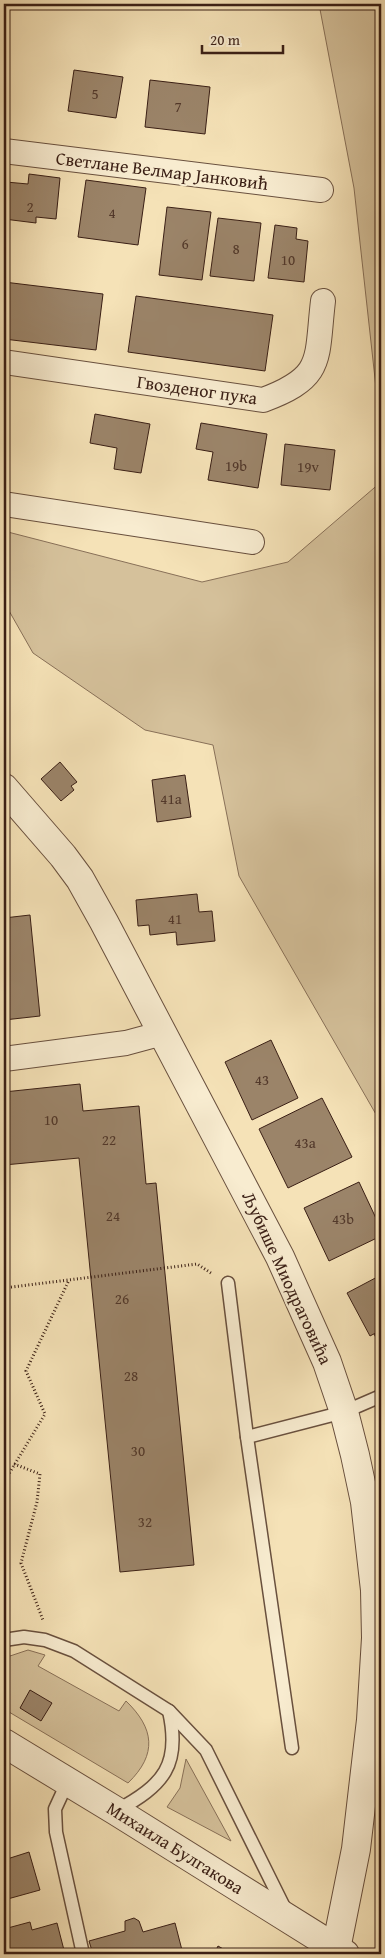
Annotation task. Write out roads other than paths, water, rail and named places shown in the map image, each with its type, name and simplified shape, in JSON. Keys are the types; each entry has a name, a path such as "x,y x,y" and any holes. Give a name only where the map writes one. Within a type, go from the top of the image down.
{"street":[{"name":"Светлане Велмар Јанковић","path":"4,151 321,190"},
{"name":"Гвозденог пука","path":"4,362 263,400 288,391 304,380 316,363 323,301"},
{"path":"4,504 252,542"},
{"name":"Љубише Миодраговића","path":"4,788 50,840 80,879 280,1257 319,1343 344,1412 364,1502 376,1590 376,1718 339,1952"},
{"path":"4,1059 126,1043 163,1033"},
{"name":"Михаила Булгакова","path":"4,1743 290,1918 339,1952"}],"lane":[{"path":"228,1283 247,1437 292,1748"},
{"path":"247,1437 344,1412 381,1396"},
{"path":"4,1640 24,1636 45,1640 74,1652 169,1710 206,1750 290,1918"},
{"path":"116,1810 149,1791 167,1767 172,1754 174,1736 169,1710"},
{"path":"67,1783 55,1809 56,1832 84,1954"}]}
